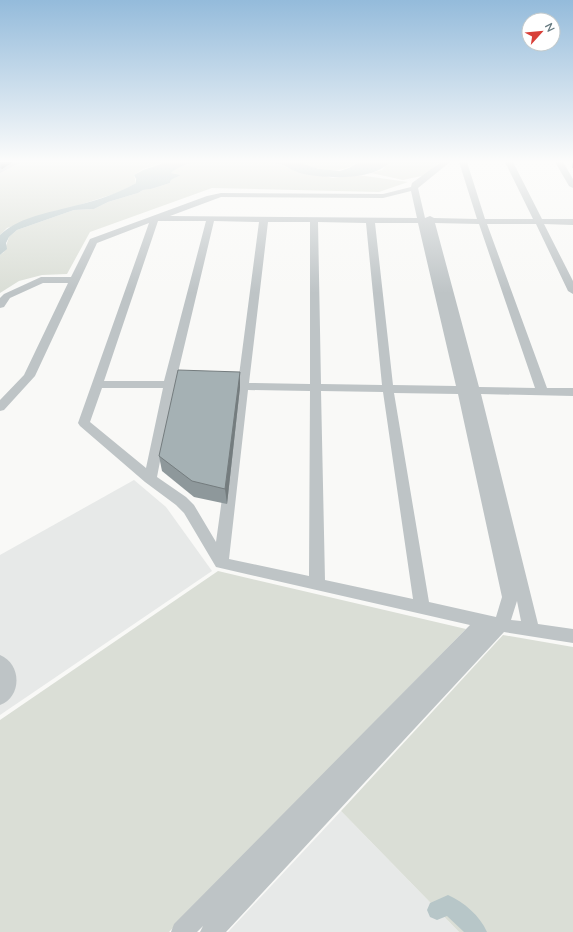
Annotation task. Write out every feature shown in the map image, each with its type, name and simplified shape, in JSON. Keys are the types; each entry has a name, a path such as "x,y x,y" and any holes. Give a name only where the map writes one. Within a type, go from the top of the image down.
{"street":[{"path":"0,407 29,376 93,240 189,205"},
{"path":"420,205 426,221 531,629"},
{"path":"424,205 426,221"},
{"path":"477,205 542,391"},
{"path":"530,205 573,291"},
{"path":"155,218 573,222"},
{"path":"155,218 84,424 150,479 181,501 189,509 221,563 493,623 573,636"},
{"path":"150,479 169,385 211,218"},
{"path":"221,563 264,219"},
{"path":"314,219 317,584"},
{"path":"370,220 388,389 422,608"},
{"path":"0,305 7,296 41,280 75,280"},
{"path":"98,384 191,385"},
{"path":"213,386 573,392"},
{"path":"211,932 493,623 510,597 469,390"},
{"path":"182,932 493,623"},
{"path":"0,663 8,676 8,688 0,697"}],"shaded area":[{"path":"0,205 78,205 7,228 0,235"},
{"path":"76,205 101,205 94,209 74,210 17,230 9,237 6,243 7,249 0,255 0,235 15,224 40,215"},
{"path":"101,205 163,205 90,232 67,274 42,275 19,281 0,293 0,255 4,252 9,237 17,230 74,210 94,209"},
{"path":"134,480 166,507 212,571 0,715 0,555"},
{"path":"218,571 466,629 169,932 0,932 0,720"},
{"path":"503,635 573,647 573,932 459,932 341,811"},
{"path":"341,811 459,932 228,932"}],"building":[{"path":"178,370 240,372 225,489 192,481 159,456"}],"waterway":[{"path":"437,910 448,905 458,911 477,932"}]}
